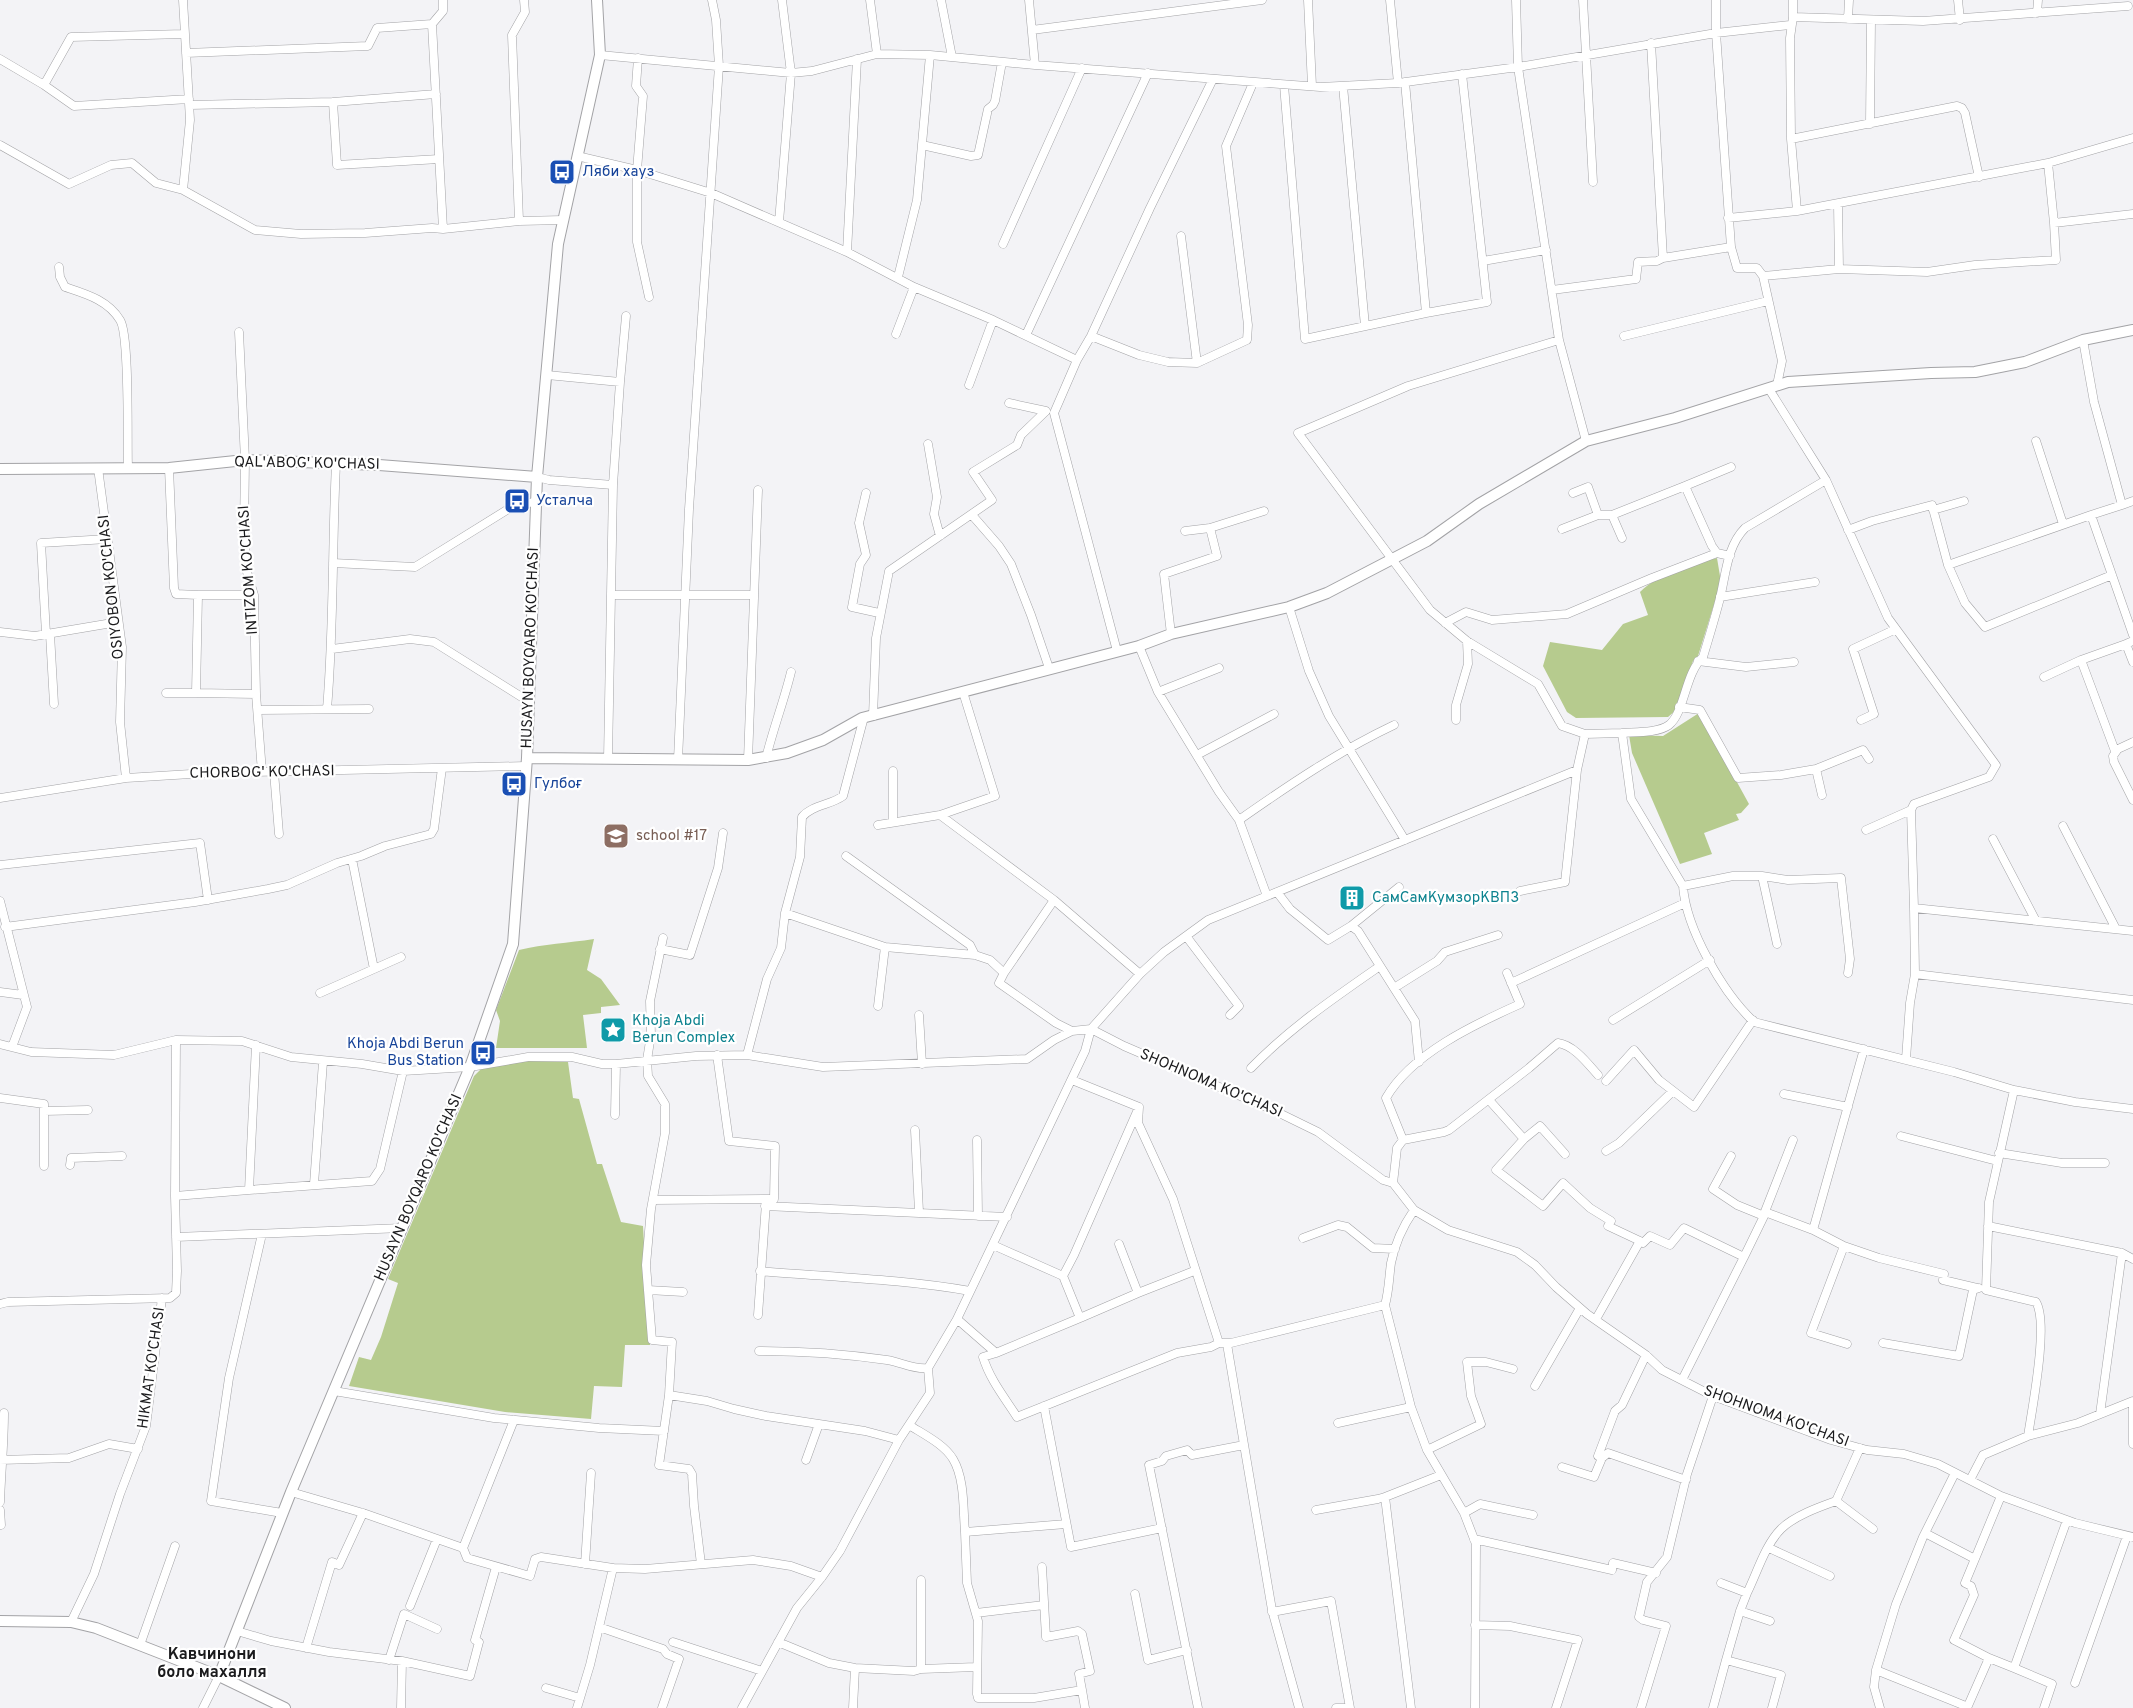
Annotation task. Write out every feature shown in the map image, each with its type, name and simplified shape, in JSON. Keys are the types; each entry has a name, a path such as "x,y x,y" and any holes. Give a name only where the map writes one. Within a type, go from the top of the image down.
{"street":[{"path":"183,0 189,102 189,129 183,190"},
{"path":"443,0 443,11 432,24 443,229"},
{"path":"519,220 512,35 525,12 524,0"},
{"name":"HUSAYN BOYQARO KO'CHASI","path":"219,1676 282,1513 470,1067 513,944 524,820 537,477 558,244 600,55 597,0"},
{"path":"678,760 689,509 719,66 716,20 712,0"},
{"path":"779,222 792,73 782,0"},
{"path":"870,0 877,54"},
{"path":"941,0 952,57"},
{"path":"1029,0 1035,65"},
{"path":"1032,30 1262,0"},
{"path":"1308,0 1312,86"},
{"path":"1390,0 1402,82 1426,313"},
{"path":"1516,0 1518,67 1559,340 1586,441"},
{"path":"1583,0 1593,182"},
{"path":"1716,0 1716,33 1731,247 1737,268 1758,268 1763,276 1782,361 1773,387 1826,480 1888,618 1996,765 1989,777 1914,804 1911,810 1915,974 1910,1004 1906,1059"},
{"path":"1793,0 1791,139 1797,211"},
{"path":"1848,19 1849,0"},
{"path":"1958,0 1960,20"},
{"path":"2037,13 2038,0"},
{"path":"600,55 792,73 812,71 877,54 930,55 1284,85 1342,86 1402,82 1518,67 1791,21 1960,20 2130,4"},
{"path":"1870,124 1872,20"},
{"path":"186,53 368,46 377,28 432,24"},
{"path":"44,85 71,37 184,34"},
{"path":"1651,43 1663,258"},
{"path":"898,277 917,200 930,55"},
{"path":"638,58 636,86 643,96 637,170 637,242 649,297"},
{"path":"0,59 74,106 189,102 333,102 436,94"},
{"path":"847,252 857,59"},
{"path":"922,145 971,156 978,155 988,109 995,101 1002,62"},
{"path":"1003,244 1082,69"},
{"path":"1026,335 1148,73"},
{"path":"1284,85 1305,339 1487,302 1462,74"},
{"path":"747,1055 767,979 781,948 785,913 800,857 802,817 806,812 843,796 868,717 879,613 890,571 992,500 973,472 1017,446 1022,435 1050,412 1091,336 1150,208 1214,79"},
{"path":"1091,336 1158,360 1197,363 1247,340 1248,325 1226,146 1252,82"},
{"path":"1342,86 1365,326"},
{"path":"333,102 337,165 439,159"},
{"path":"1791,139 1957,106 1962,108 1979,177"},
{"path":"1728,218 1797,211 1979,177 2048,163 2133,138"},
{"path":"0,145 69,184 111,165 132,163 156,183 183,190 255,230 300,234 443,229 519,220 563,220"},
{"path":"578,156 637,170 711,193 847,252 914,287 993,320 1077,360"},
{"path":"1763,276 1839,269 1927,272 1975,265 2056,260 2048,163"},
{"path":"1838,204 1839,269"},
{"path":"2054,223 2133,214"},
{"path":"1181,236 1197,363"},
{"path":"1552,290 1636,279 1638,262 1657,261 1663,258 1731,247"},
{"path":"1483,261 1546,250"},
{"path":"59,267 60,277 65,286 99,299 121,321 126,354 128,468"},
{"path":"896,334 914,287"},
{"path":"1624,336 1768,301"},
{"path":"608,759 614,485 626,316"},
{"path":"969,384 993,320"},
{"path":"526,762 608,759 748,760 787,753 823,740 868,717 1139,646 1171,634 1289,607 1327,593 1427,541 1479,504 1586,441 1675,418 1788,382 1931,372 1975,372 2025,362 2083,340 2133,330"},
{"name":"INTIZOM KO'CHASI","path":"239,332 245,460 244,532 247,572 254,595 256,694 262,772"},
{"path":"1559,340 1408,386 1298,433 1430,610 1467,641 1538,684 1562,726 1585,734 1622,733 1658,729 1669,725 1676,717 1698,661 1703,657 1737,536 1746,528 1826,480"},
{"path":"2083,340 2094,402 2122,505"},
{"path":"547,375 620,382"},
{"path":"1010,403 1050,412"},
{"path":"1050,412 1117,651"},
{"path":"2036,441 2063,524"},
{"path":"928,444 937,497 934,514 940,537"},
{"name":"QAL'ABOG' KO'CHASI","path":"0,469 169,468 245,460 537,477 614,485"},
{"path":"327,709 332,650 336,464"},
{"path":"1562,529 1598,515 1612,514 1731,467"},
{"name":"OSIYOBON KO'CHASI","path":"98,468 122,647 120,722 126,778"},
{"path":"169,468 176,594 254,595"},
{"path":"1685,486 1717,553"},
{"path":"1573,493 1588,487 1598,515"},
{"path":"748,760 758,490"},
{"path":"866,494 859,523 866,555 860,564 852,607 879,613"},
{"path":"333,563 415,567 510,508 537,501"},
{"path":"1933,510 1964,501"},
{"path":"1948,565 2133,501"},
{"path":"1848,530 1932,505 1948,565 1965,603 1985,627 2112,575"},
{"path":"1185,531 1210,528 1264,511"},
{"path":"972,514 1011,564 1048,668"},
{"path":"1612,514 1622,538"},
{"path":"2091,515 2133,635"},
{"path":"1171,634 1164,574 1217,556 1210,528"},
{"path":"54,704 41,543 107,539"},
{"path":"1444,623 1466,612 1492,620 1567,614 1717,553 1730,556"},
{"path":"1720,597 1815,582"},
{"path":"196,693 198,595"},
{"path":"612,595 754,595"},
{"path":"1289,607 1309,671 1329,716 1405,840"},
{"path":"1,635 35,636 118,622"},
{"path":"1861,720 1874,714 1853,649 1896,629"},
{"path":"332,650 410,639 434,642 528,701"},
{"path":"1456,720 1456,705 1468,664 1467,641"},
{"path":"2044,677 2129,642 2133,662"},
{"path":"1139,646 1158,692 1239,820 1267,896"},
{"path":"2081,660 2115,751 2114,762 2133,800"},
{"path":"1698,661 1746,667 1794,662"},
{"path":"1158,692 1219,668"},
{"path":"766,758 791,672"},
{"path":"878,825 940,815 995,796 963,692"},
{"path":"166,693 256,694"},
{"path":"1679,706 1700,710 1738,778 1781,775 1816,769 1863,750 1869,759"},
{"path":"258,710 369,709"},
{"path":"1197,755 1275,714"},
{"path":"1239,820 1300,777 1394,725"},
{"path":"1622,733 1631,799 1683,886 1685,903 1696,935 1734,999 1753,1020 1763,1025 1906,1059 2014,1090 2075,1102 2133,1109"},
{"path":"1520,891 1565,882 1577,770 1585,734"},
{"path":"2115,751 2133,742"},
{"name":"СHORBOG' KO'CHASI","path":"0,798 126,778 207,773 442,768 526,762"},
{"path":"5,927 208,900 287,885 337,863 385,846 431,834 435,829 442,768"},
{"path":"1816,769 1822,795"},
{"path":"742,1708 797,1608 840,1551 899,1440 930,1393 928,1368 957,1319 1007,1217 1085,1051 1091,1029 1140,974 1164,952 1208,920 1577,770"},
{"path":"893,771 893,822"},
{"path":"274,772 279,834"},
{"path":"1866,830 1911,810"},
{"path":"940,815 1054,900 1140,974"},
{"path":"2063,826 2116,929"},
{"path":"660,949 690,955 718,868 723,833"},
{"path":"1994,839 2036,921"},
{"path":"0,866 200,843 208,900"},
{"path":"846,856 970,945 975,956"},
{"path":"352,859 374,969"},
{"path":"1683,886 1733,876 1788,879 1841,878 1850,959 1848,974"},
{"path":"1762,876 1777,944"},
{"path":"1277,892 1290,909 1328,940 1351,926 1399,887"},
{"path":"1054,900 999,983 1072,1032"},
{"path":"0,901 27,1007 12,1047"},
{"path":"1511,983 1685,903"},
{"path":"1914,908 2133,931"},
{"path":"785,913 885,947 975,956 990,960 1004,973"},
{"path":"1351,926 1358,931 1415,1021 1419,1062"},
{"path":"1186,936 1239,1006 1230,1015"},
{"path":"1394,988 1437,961 1445,952 1498,936"},
{"path":"663,938 650,1001 651,1035 647,1060 648,1076 665,1104 665,1133 653,1200 646,1265 652,1340 672,1342 669,1395 659,1465 689,1469 693,1474 694,1506 701,1564"},
{"path":"878,1006 885,947"},
{"path":"320,993 401,957"},
{"path":"1613,1020 1710,960"},
{"path":"1251,1068 1277,1041 1301,1022 1380,966"},
{"path":"1403,1140 1386,1098 1395,1082 1453,1036 1520,1004 1507,973"},
{"path":"1915,974 2133,1000"},
{"path":"0,992 23,995"},
{"path":"919,1015 922,1064"},
{"path":"1606,1081 1634,1050 1659,1080 1694,1107 1753,1020"},
{"path":"0,1044 31,1052 114,1055 176,1040 242,1041 291,1057 323,1062 362,1064 403,1071 470,1067 528,1057 572,1057 602,1064 616,1064 717,1054 747,1055 823,1066 1027,1059 1054,1040 1072,1032 1091,1029"},
{"name":"SHOHNOMA KO'CHASI","path":"1091,1029 1124,1046 1273,1110 1318,1132 1383,1180 1392,1183 1414,1210 1448,1230 1517,1252 1535,1265 1580,1308 1646,1355 1662,1370 1713,1396 1832,1440 1860,1448 1904,1454 1938,1464 2001,1496 2067,1520 2130,1537"},
{"name":"HIKMAT KO'CHASI","path":"71,1622 94,1574 120,1494 146,1426 162,1298 170,1298 176,1293 176,1040"},
{"path":"1392,1183 1397,1148 1403,1140 1444,1132 1489,1100 1558,1043 1563,1043 1581,1056 1598,1075"},
{"path":"249,1190 256,1045"},
{"path":"1814,1230 1864,1049"},
{"path":"717,1054 729,1141 775,1146 774,1199 766,1202"},
{"path":"314,1184 323,1062"},
{"path":"615,1115 616,1064"},
{"path":"175,1196 372,1181 380,1169 403,1071"},
{"path":"1072,1080 1139,1107"},
{"path":"1986,1290 1989,1202 2014,1090"},
{"path":"1606,1151 1617,1144 1673,1091"},
{"path":"1784,1094 1848,1107"},
{"path":"0,1098 44,1104 44,1166"},
{"path":"1489,1100 1524,1139"},
{"path":"1139,1107 1138,1123 1173,1199 1194,1271 1223,1344 1244,1445 1272,1612 1299,1708"},
{"path":"1063,1276 1074,1256 1139,1107"},
{"path":"44,1111 88,1110"},
{"path":"1565,1154 1540,1126 1524,1139 1496,1170 1543,1206 1563,1183 1590,1208 1611,1221 1608,1226 1643,1243 1650,1236 1670,1245 1684,1228 1744,1257"},
{"path":"915,1130 919,1212"},
{"path":"1901,1136 1998,1157 2062,1163 2105,1162"},
{"path":"977,1140 978,1216"},
{"path":"1682,1380 1744,1257 1794,1140"},
{"path":"1731,1155 1713,1189 1737,1205 1814,1230 1844,1246 1879,1258 1944,1274 1943,1280 2036,1302 2040,1308 2040,1345 2028,1436"},
{"path":"70,1164 71,1158 122,1156"},
{"path":"653,1200 766,1202 1007,1217"},
{"path":"758,1315 766,1202"},
{"path":"1414,1210 1404,1226 1391,1263 1389,1290 1385,1305 1411,1407 1427,1450 1464,1513 1474,1539 1475,1708"},
{"path":"1303,1238 1338,1225 1347,1227 1373,1248 1395,1250"},
{"path":"1988,1226 2122,1253 2133,1259"},
{"path":"176,1237 402,1228"},
{"path":"262,1234 229,1378 211,1501 282,1513"},
{"path":"1596,1319 1640,1241"},
{"path":"1119,1244 1138,1293"},
{"path":"993,1245 1063,1276 1080,1318"},
{"path":"1844,1246 1811,1333 1847,1344"},
{"path":"2100,1414 2122,1253"},
{"path":"760,1271 884,1280 970,1292"},
{"path":"1194,1271 983,1357 992,1379 1017,1417 1177,1353 1385,1305"},
{"path":"1883,1343 1959,1356 1973,1290 1977,1288"},
{"path":"648,1290 684,1292"},
{"path":"0,1304 162,1298"},
{"path":"1536,1386 1580,1308"},
{"path":"957,1319 996,1353"},
{"path":"759,1351 890,1360 920,1369 928,1368"},
{"path":"1602,1458 1598,1456 1615,1411 1622,1405 1646,1355"},
{"path":"1427,1450 1481,1424 1471,1396 1467,1362 1486,1362 1513,1369"},
{"path":"334,1391 514,1420 664,1431"},
{"path":"669,1395 707,1401 766,1416 865,1431 899,1440"},
{"path":"1641,1708 1666,1626 1639,1617 1647,1582 1667,1557 1686,1480 1713,1396"},
{"path":"1970,1480 1983,1455 2028,1436 2078,1423 2133,1402 2133,1444"},
{"path":"1044,1406 1071,1547 1162,1528"},
{"path":"1338,1423 1411,1407"},
{"path":"0,1503 4,1413"},
{"path":"514,1420 463,1548 467,1558 530,1576 535,1559 541,1557 613,1568 645,1569 753,1560 791,1566 822,1577"},
{"path":"806,1460 819,1424"},
{"path":"909,1425 939,1445 953,1458 959,1474 967,1583 978,1621 976,1667 978,1698 1034,1698 1082,1690"},
{"path":"2,1460 69,1458 109,1444 138,1449"},
{"path":"1198,1708 1149,1466 1162,1461 1166,1456 1186,1450 1192,1455 1244,1445"},
{"path":"1713,1708 1740,1611 1769,1548 1781,1529 1815,1508 1836,1500 1860,1448"},
{"path":"1562,1467 1594,1477 1602,1458 1608,1453 1686,1480"},
{"path":"585,1564 591,1473"},
{"path":"1880,1708 1874,1687 1876,1670 1896,1604 1925,1533 1955,1473"},
{"path":"1316,1510 1378,1500 1441,1475"},
{"path":"291,1492 363,1513 463,1548"},
{"path":"2001,1496 1965,1583 1971,1586 1974,1595 1954,1640 1989,1658 2052,1684 2044,1708"},
{"path":"1384,1497 1411,1708"},
{"path":"1836,1500 1873,1529"},
{"path":"1464,1513 1480,1504 1533,1515"},
{"path":"0,1510 1,1525"},
{"path":"306,1648 332,1562 339,1564 363,1513"},
{"path":"2014,1668 2067,1520"},
{"path":"965,1532 1066,1524"},
{"path":"1925,1533 1975,1558"},
{"path":"2075,1683 2130,1537"},
{"path":"410,1606 437,1539"},
{"path":"1474,1539 1612,1570 1613,1563 1656,1573"},
{"path":"140,1645 175,1546"},
{"path":"1769,1548 1830,1576"},
{"path":"237,1631 306,1648 402,1661 470,1676 479,1642 475,1640 496,1567"},
{"path":"1042,1567 1046,1636 1078,1631 1082,1634 1090,1671 1079,1674 1085,1708"},
{"path":"577,1708 613,1568"},
{"path":"921,1580 921,1669"},
{"path":"1721,1583 1747,1593"},
{"path":"1135,1594 1148,1660 1187,1650"},
{"path":"1272,1612 1331,1601 1350,1708 1336,1708"},
{"path":"975,1612 1044,1605"},
{"path":"1740,1611 1770,1621"},
{"path":"389,1660 404,1614 437,1629"},
{"path":"0,1620 71,1622 96,1628 219,1676 285,1708"},
{"path":"1475,1625 1510,1626 1578,1640 1556,1708"},
{"path":"599,1627 663,1648 667,1654 679,1659 662,1708"},
{"path":"673,1642 762,1671"},
{"path":"778,1642 829,1663 855,1668 914,1671 976,1667"},
{"path":"1876,1670 1953,1700 1967,1708 1989,1658"},
{"path":"1726,1660 1781,1676 1772,1708"},
{"path":"401,1708 402,1661"},
{"path":"853,1708 855,1668"},
{"path":"203,1708 219,1676"},
{"path":"546,1688 580,1698"}],"green space":[{"path":"1717,558 1721,582 1698,656 1693,661 1676,710 1668,717 1576,718 1567,712 1543,666 1550,642 1602,650 1623,624 1648,615 1640,592 1648,585 1676,570"},
{"path":"1699,713 1749,804 1741,813 1736,814 1739,820 1704,833 1712,854 1680,864 1632,753 1629,735 1663,736"},
{"path":"594,939 587,970 601,979 620,1005 601,1007 601,1013 583,1015 587,1048 496,1048 500,1021 496,1010 519,950"},
{"path":"526,1061 568,1062 573,1098 579,1099 597,1164 602,1164 621,1222 643,1226 650,1345 625,1345 622,1387 594,1386 591,1419 505,1412 349,1386 359,1357 371,1360 381,1337 398,1283 388,1279 474,1076 481,1069"}],"place":[{"name":"Ляби хауз","path":"562,172"},
{"name":"Усталча","path":"517,501"},
{"name":"Гулбоғ","path":"514,784"},
{"name":"school #17","path":"616,836"},
{"name":"СамСамКумзорКВП3","path":"1352,898"},
{"name":"Khoja Abdi Berun Complex","path":"613,1030"},
{"name":"Khoja Abdi Berun Bus Station","path":"483,1053"}],"district":[{"name":"Кавчинони боло махалля","path":"212,1664"}]}
